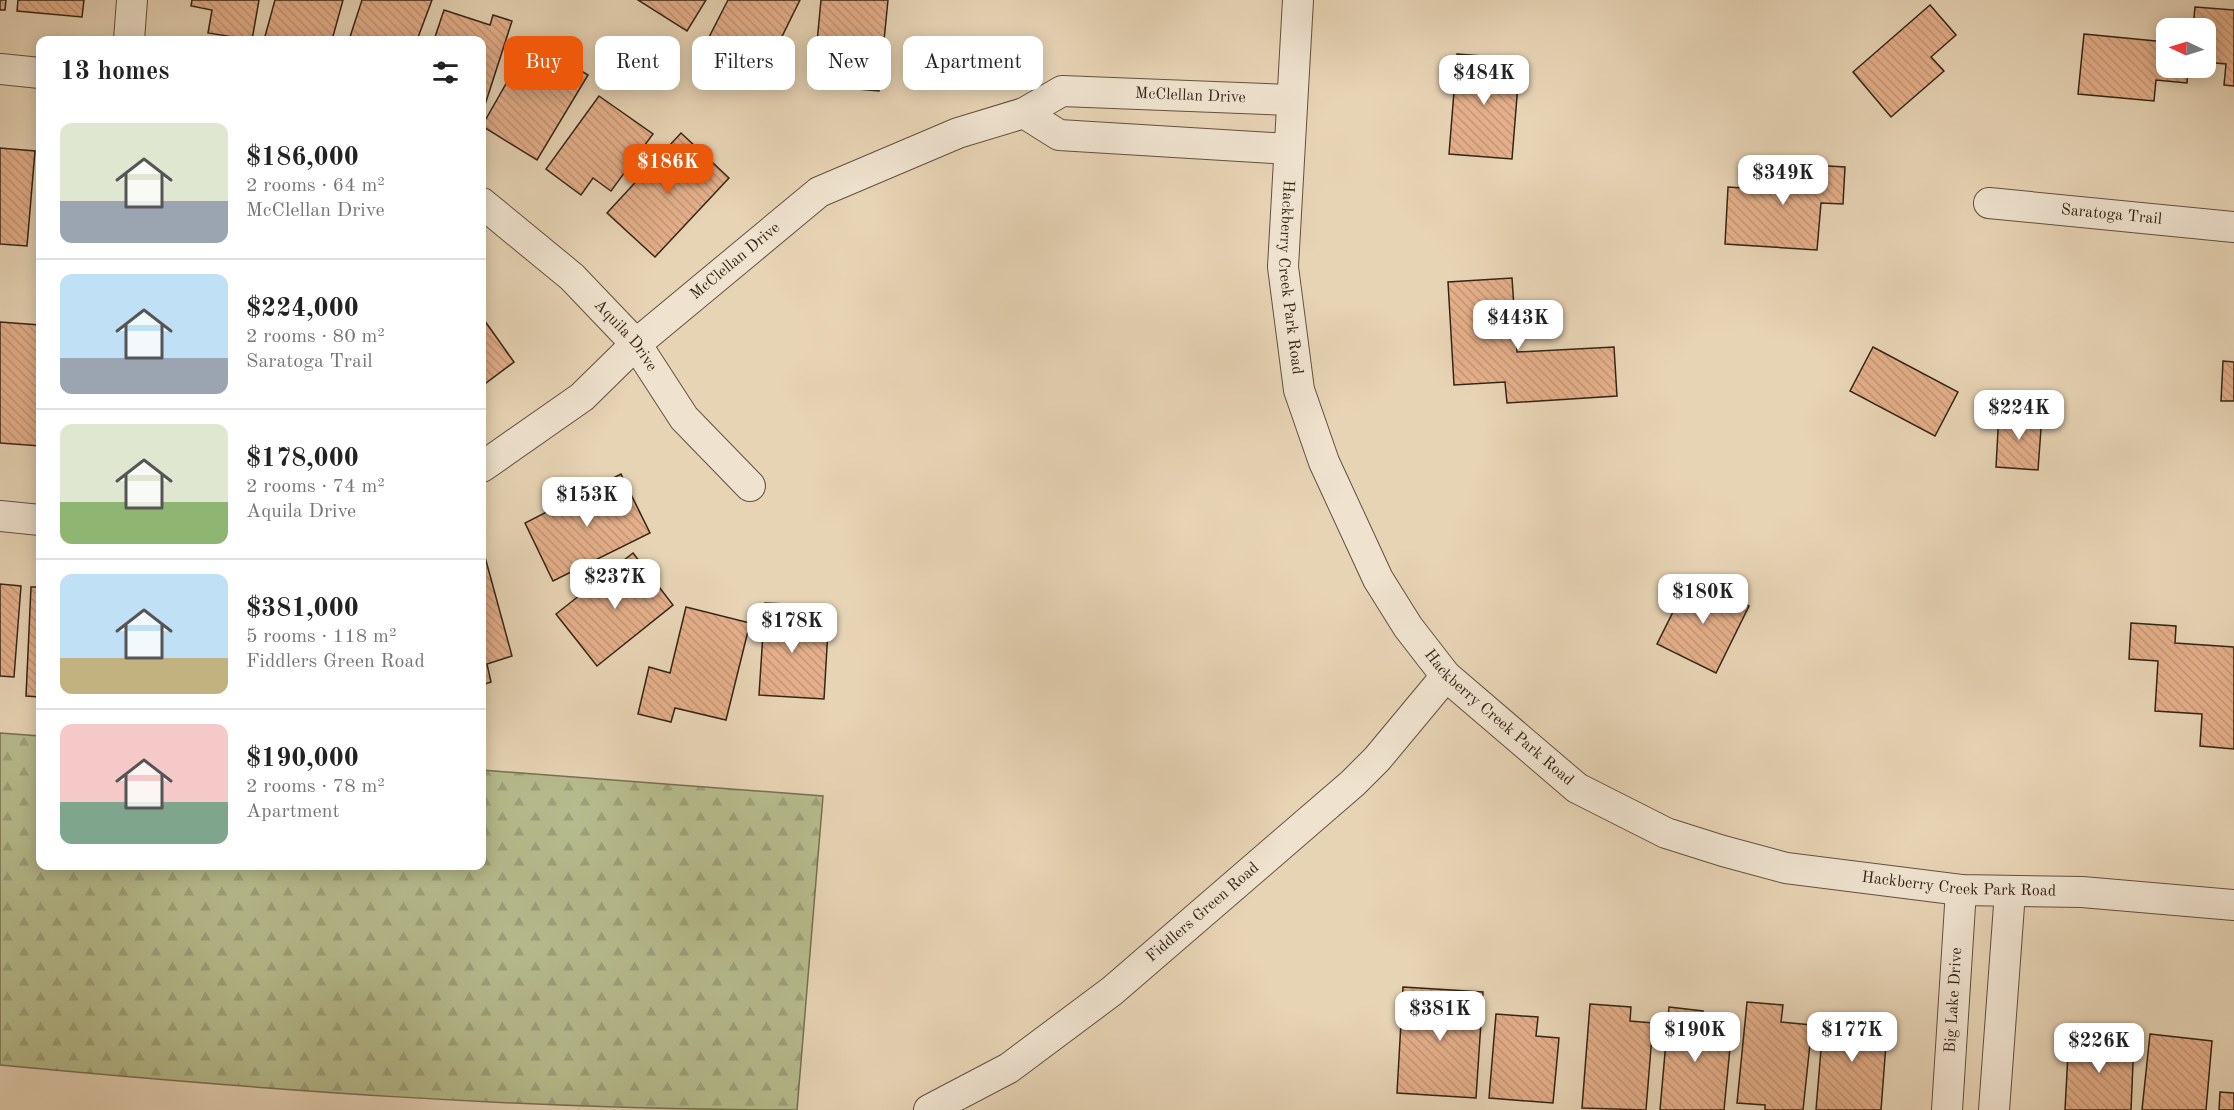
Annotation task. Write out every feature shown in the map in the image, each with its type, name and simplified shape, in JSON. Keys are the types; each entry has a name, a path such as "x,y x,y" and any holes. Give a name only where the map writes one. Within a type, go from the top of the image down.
{"street":[{"path":"129,36 132,0"},
{"name":"Hackberry Creek Park Road","path":"1298,0 1283,267 1299,390 1324,462 1378,579 1408,627 1446,676 1577,788 1666,833 1786,868 1961,890 2082,892 2234,905"},
{"path":"0,69 36,73"},
{"name":"McClellan Drive","path":"486,464 582,398 636,344 819,192 958,133 1024,113 1062,91 1292,100"},
{"path":"1095,137 1098,91"},
{"path":"1024,113 1059,135 1289,149"},
{"name":"Saratoga Trail","path":"1989,203 2234,227"},
{"name":"Aquila Drive","path":"486,206 572,277 636,344 684,418 750,486"},
{"path":"0,516 36,519"},
{"name":"Fiddlers Green Road","path":"929,1110 1010,1068 1112,991 1353,783 1377,759 1446,676"},
{"name":"Big Lake Drive","path":"1947,1110 1961,890"},
{"path":"1994,1110 2010,892"}],"green space":[{"path":"0,733 36,736 36,870 486,870 486,770 823,796 797,1110 598,1106 398,1097 199,1083 0,1065"}],"building":[{"path":"0,0 6,0 5,10 0,10"},
{"path":"18,0 84,0 82,17 17,11"},
{"path":"192,0 259,0 253,36 208,33 212,10 191,6"},
{"path":"275,0 343,0 333,36 265,36"},
{"path":"362,0 432,0 418,36 350,36"},
{"path":"638,0 706,0 687,31"},
{"path":"728,0 800,0 782,36 710,36"},
{"path":"821,0 888,0 884,36 818,36"},
{"path":"1930,5 1956,35 1931,57 1944,71 1891,117 1853,72"},
{"path":"2195,7 2234,10 2234,86 2224,85 2226,64 2216,63 2216,18 2194,18"},
{"path":"444,10 490,25 493,15 512,21 507,36 504,36 504,46 486,102 486,36 435,36"},
{"path":"2084,34 2156,41 2156,78 2187,78 2187,83 2156,80 2154,101 2078,94"},
{"path":"1457,54 1520,59 1512,159 1449,154"},
{"path":"583,72 588,75 583,83"},
{"path":"504,87 504,90 579,90 537,160 486,128 486,119"},
{"path":"599,96 653,134 611,191 593,178 581,195 546,169"},
{"path":"681,133 729,178 655,257 607,213"},
{"path":"0,148 35,151 27,246 0,244"},
{"path":"1761,162 1845,167 1843,204 1821,203 1817,250 1725,244 1728,187 1759,189"},
{"path":"1512,278 1517,352 1614,347 1617,396 1507,403 1505,382 1454,385 1448,282"},
{"path":"0,322 36,325 36,446 0,443"},
{"path":"486,323 514,362 486,383"},
{"path":"1873,347 1958,392 1935,436 1850,391"},
{"path":"2223,361 2234,362 2234,401 2221,401"},
{"path":"1999,412 2042,415 2038,470 1996,467"},
{"path":"621,474 650,533 553,581 525,523"},
{"path":"633,553 673,605 597,666 556,614"},
{"path":"486,561 512,656 487,664 491,682 486,684"},
{"path":"1691,576 1749,606 1716,673 1657,644"},
{"path":"0,584 21,586 14,677 0,676"},
{"path":"31,587 36,587 36,697 26,696"},
{"path":"765,603 808,605 806,629 828,630 824,699 759,695"},
{"path":"686,607 750,623 726,720 675,708 671,722 638,714 649,667 670,673"},
{"path":"2131,623 2176,626 2175,643 2234,647 2234,749 2200,746 2202,714 2155,711 2158,661 2129,659"},
{"path":"1403,987 1483,992 1476,1098 1397,1093"},
{"path":"1747,1002 1783,1005 1781,1022 1812,1025 1803,1110 1765,1110 1765,1105 1737,1103"},
{"path":"1590,1004 1631,1007 1630,1021 1653,1023 1646,1110 1582,1108"},
{"path":"1669,1007 1703,1011 1701,1024 1732,1027 1724,1110 1660,1110"},
{"path":"1824,1013 1888,1018 1881,1110 1816,1110"},
{"path":"1496,1014 1538,1017 1536,1036 1559,1038 1553,1103 1489,1098"},
{"path":"2150,1034 2212,1041 2206,1110 2142,1110"},
{"path":"2069,1035 2134,1039 2131,1110 2065,1110"},
{"path":"2220,1092 2234,1093 2234,1110 2219,1110"}]}
